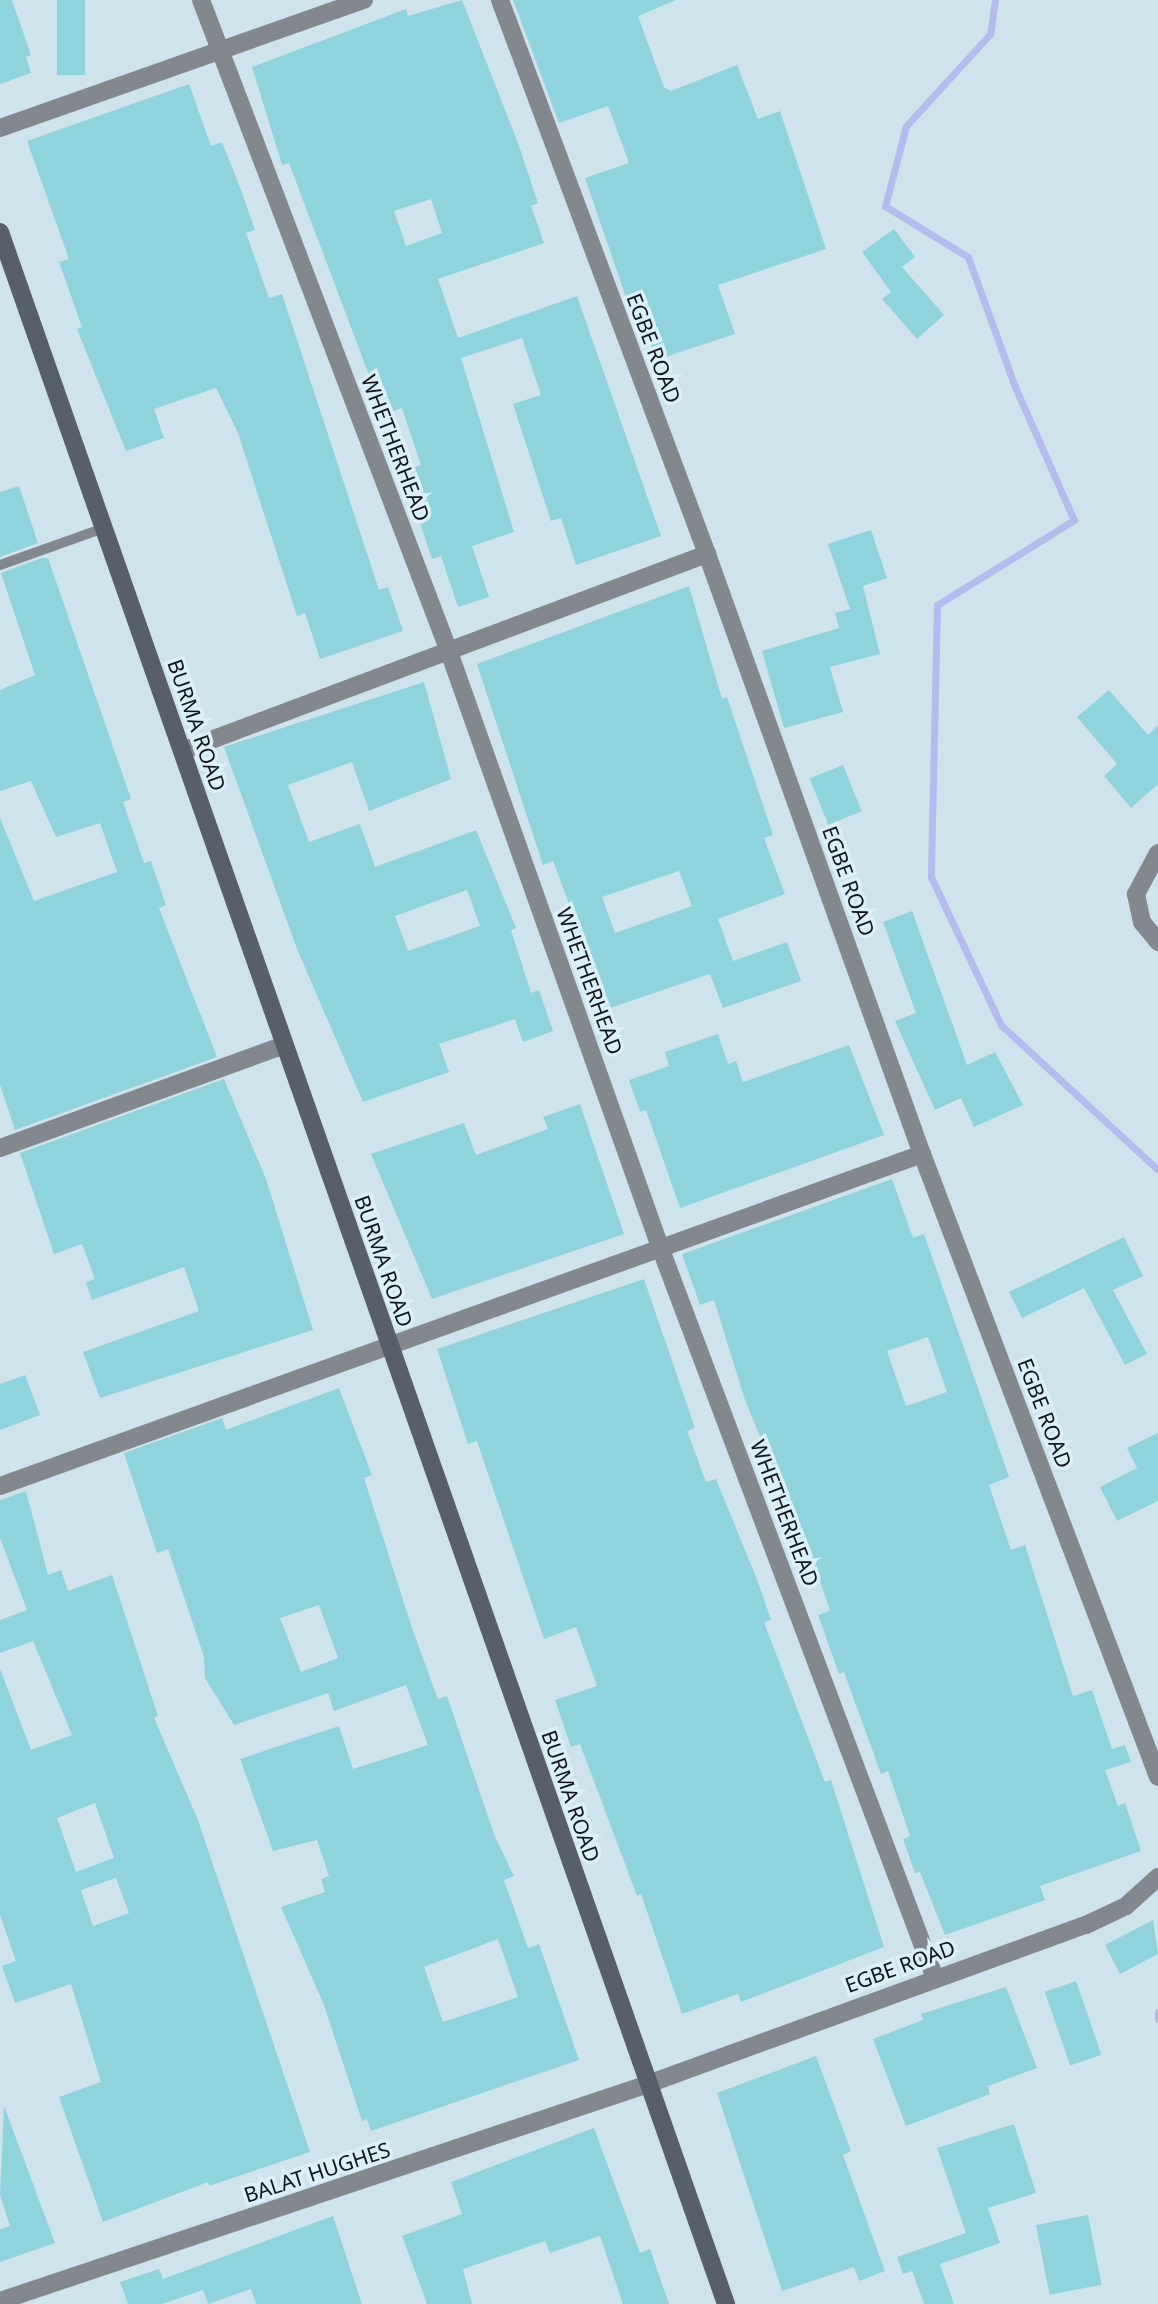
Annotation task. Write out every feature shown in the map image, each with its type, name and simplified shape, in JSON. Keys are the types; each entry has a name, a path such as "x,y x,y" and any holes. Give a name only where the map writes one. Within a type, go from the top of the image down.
{"street":[{"name":"WHETHERHEAD","path":"201,0 448,649 660,1247 935,1978"},
{"path":"0,128 364,0"},
{"name":"EGBE ROAD","path":"499,0 707,554 922,1154 1158,1777"},
{"name":"BURMA ROAD","path":"0,232 726,2304"},
{"path":"182,751 707,554"},
{"path":"1158,853 1136,894 1142,922 1158,942"},
{"path":"0,1148 284,1045"},
{"path":"0,1486 390,1349 660,1247 922,1154"},
{"name":"EGBE ROAD","path":"648,2084 935,1978 1086,1926 1126,1906 1158,1877"},
{"name":"BALAT HUGHES","path":"0,2301 648,2084"}],"lane":[{"path":"0,565 104,528"}],"building":[{"path":"0,0 12,0 31,55 26,57 31,73 0,84"},
{"path":"57,0 85,0 85,75 57,75"},
{"path":"462,0 518,143 538,203 531,206 544,243 438,279 458,338 577,296 661,536 576,565 561,518 551,521 513,404 541,395 522,338 461,358 514,532 472,546 489,597 458,607 441,556 432,559 419,520 426,518 410,469 421,465 402,408 384,415 289,163 282,165 252,67 406,9 408,16","holes":["431,199 442,233 406,246 394,211"]},
{"path":"513,0 676,0 638,16 664,87 671,91 737,65 758,119 780,111 826,249 718,285 735,334 656,360 639,312 632,315 585,178 629,163 608,106 559,123"},
{"path":"189,84 211,146 222,142 241,190 255,230 246,233 269,298 282,294 379,590 388,587 403,631 320,659 305,613 297,616 238,433 216,388 154,409 164,438 126,451 77,329 82,327 59,262 69,259 27,141"},
{"path":"894,229 915,257 902,267 944,315 917,339 882,299 891,292 862,252"},
{"path":"19,486 38,543 0,557 0,492"},
{"path":"871,530 887,578 863,586 880,654 830,667 843,712 784,728 762,651 839,628 835,613 850,609 828,544"},
{"path":"48,558 131,799 123,802 144,863 151,861 166,905 159,908 217,1057 15,1130 0,1085 0,818 34,901 117,872 100,823 56,837 31,781 0,791 0,690 35,675 1,573"},
{"path":"689,586 722,699 727,697 773,835 764,838 785,894 718,919 733,961 787,942 801,981 723,1008 710,974 598,1012 580,964 590,960 553,861 543,865 477,664","holes":["679,871 692,906 615,933 602,897"]},
{"path":"424,682 451,779 369,811 352,762 288,785 309,842 360,824 375,867 476,830 516,928 511,930 531,993 539,990 553,1031 523,1042 515,1019 439,1044 449,1072 363,1102 297,949 224,747","holes":["467,890 480,926 408,951 395,916"]},
{"path":"1109,690 1148,735 1158,725 1158,784 1131,808 1104,776 1117,764 1077,717"},
{"path":"843,765 862,811 828,825 810,778"},
{"path":"912,911 967,1065 995,1052 1023,1105 974,1127 961,1098 935,1110 895,1021 916,1013 883,922"},
{"path":"718,1034 728,1064 736,1061 743,1082 849,1045 884,1135 680,1208 646,1110 640,1112 629,1080 669,1066 665,1052"},
{"path":"224,1079 266,1179 313,1330 100,1398 83,1352 199,1311 184,1267 92,1300 86,1282 95,1279 82,1244 54,1254 20,1153"},
{"path":"580,1104 624,1234 432,1299 371,1154 464,1123 476,1155 548,1129 543,1117"},
{"path":"892,1179 913,1238 924,1234 1009,1477 989,1485 1011,1550 1025,1545 1073,1696 1092,1690 1112,1749 1125,1745 1131,1762 1105,1770 1118,1806 1125,1803 1141,1851 1040,1886 1045,1900 945,1935 920,1872 915,1873 903,1839 910,1836 888,1771 881,1774 844,1672 839,1674 818,1615 830,1611 808,1544 798,1548 784,1508 789,1507 745,1400 714,1300 700,1305 682,1254","holes":["928,1337 947,1392 906,1406 887,1351"]},
{"path":"1124,1237 1143,1276 1113,1290 1147,1354 1125,1365 1084,1288 1022,1318 1009,1292"},
{"path":"644,1279 695,1428 687,1431 706,1482 716,1479 758,1582 771,1620 764,1622 825,1782 831,1780 884,1947 741,2002 738,1994 682,2014 641,1894 637,1896 580,1744 571,1747 555,1700 597,1686 576,1627 544,1639 477,1441 468,1444 437,1349"},
{"path":"25,1375 40,1415 0,1430 0,1384"},
{"path":"339,1388 372,1475 364,1478 413,1631 438,1699 447,1696 495,1837 514,1876 504,1880 528,1948 539,1944 579,2060 371,2131 367,2119 362,2121 324,2005 281,1907 325,1892 321,1879 329,1876 317,1840 273,1851 240,1759 339,1726 353,1769 428,1745 406,1685 334,1711 328,1693 234,1725 205,1678 204,1657 168,1549 157,1553 124,1453 222,1418 226,1430","holes":["319,1605 338,1658 301,1672 280,1618","498,1939 518,1997 443,2022 424,1967"]},
{"path":"1158,1433 1158,1501 1117,1521 1100,1487 1137,1468 1127,1448"},
{"path":"26,1491 48,1575 61,1570 68,1591 112,1575 158,1716 154,1718 198,1820 310,2152 209,2186 208,2182 103,2222 59,2097 101,2082 71,1984 15,2003 2,1966 16,1961 0,1915 0,1669 31,1750 72,1735 33,1641 0,1653 0,1620 27,1610 0,1538 0,1500","holes":["95,1803 114,1858 76,1872 57,1818","116,1878 129,1913 93,1926 81,1890"]},
{"path":"1153,1920 1158,1954 1120,1974 1105,1945"},
{"path":"1076,1981 1101,2055 1070,2065 1045,1992"},
{"path":"1006,1987 1037,2068 988,2086 990,2094 906,2126 873,2039 923,2020 921,2014"},
{"path":"816,2056 851,2151 843,2155 885,2271 859,2281 854,2267 782,2291 717,2093"},
{"path":"4,2106 55,2243 0,2262 0,2229 10,2226 0,2195"},
{"path":"1014,2124 1036,2193 988,2208 1000,2243 940,2264 954,2304 924,2304 912,2271 903,2274 897,2257 966,2233 937,2148"},
{"path":"594,2128 640,2253 650,2249 669,2304 623,2304 600,2236 550,2253 545,2241 463,2269 472,2304 427,2304 402,2236 462,2214 451,2182"},
{"path":"1088,2215 1102,2285 1050,2295 1036,2225"},
{"path":"333,2216 362,2304 256,2304 251,2289 208,2304 203,2290 162,2304 128,2304 120,2282 159,2269 163,2279"}],"waterway":[{"path":"995,0 990,34 906,126 885,206 968,257 1015,387 1074,520 937,605 931,877 1001,1025 1158,1170"},
{"path":"1158,2012 1158,2019"}]}
